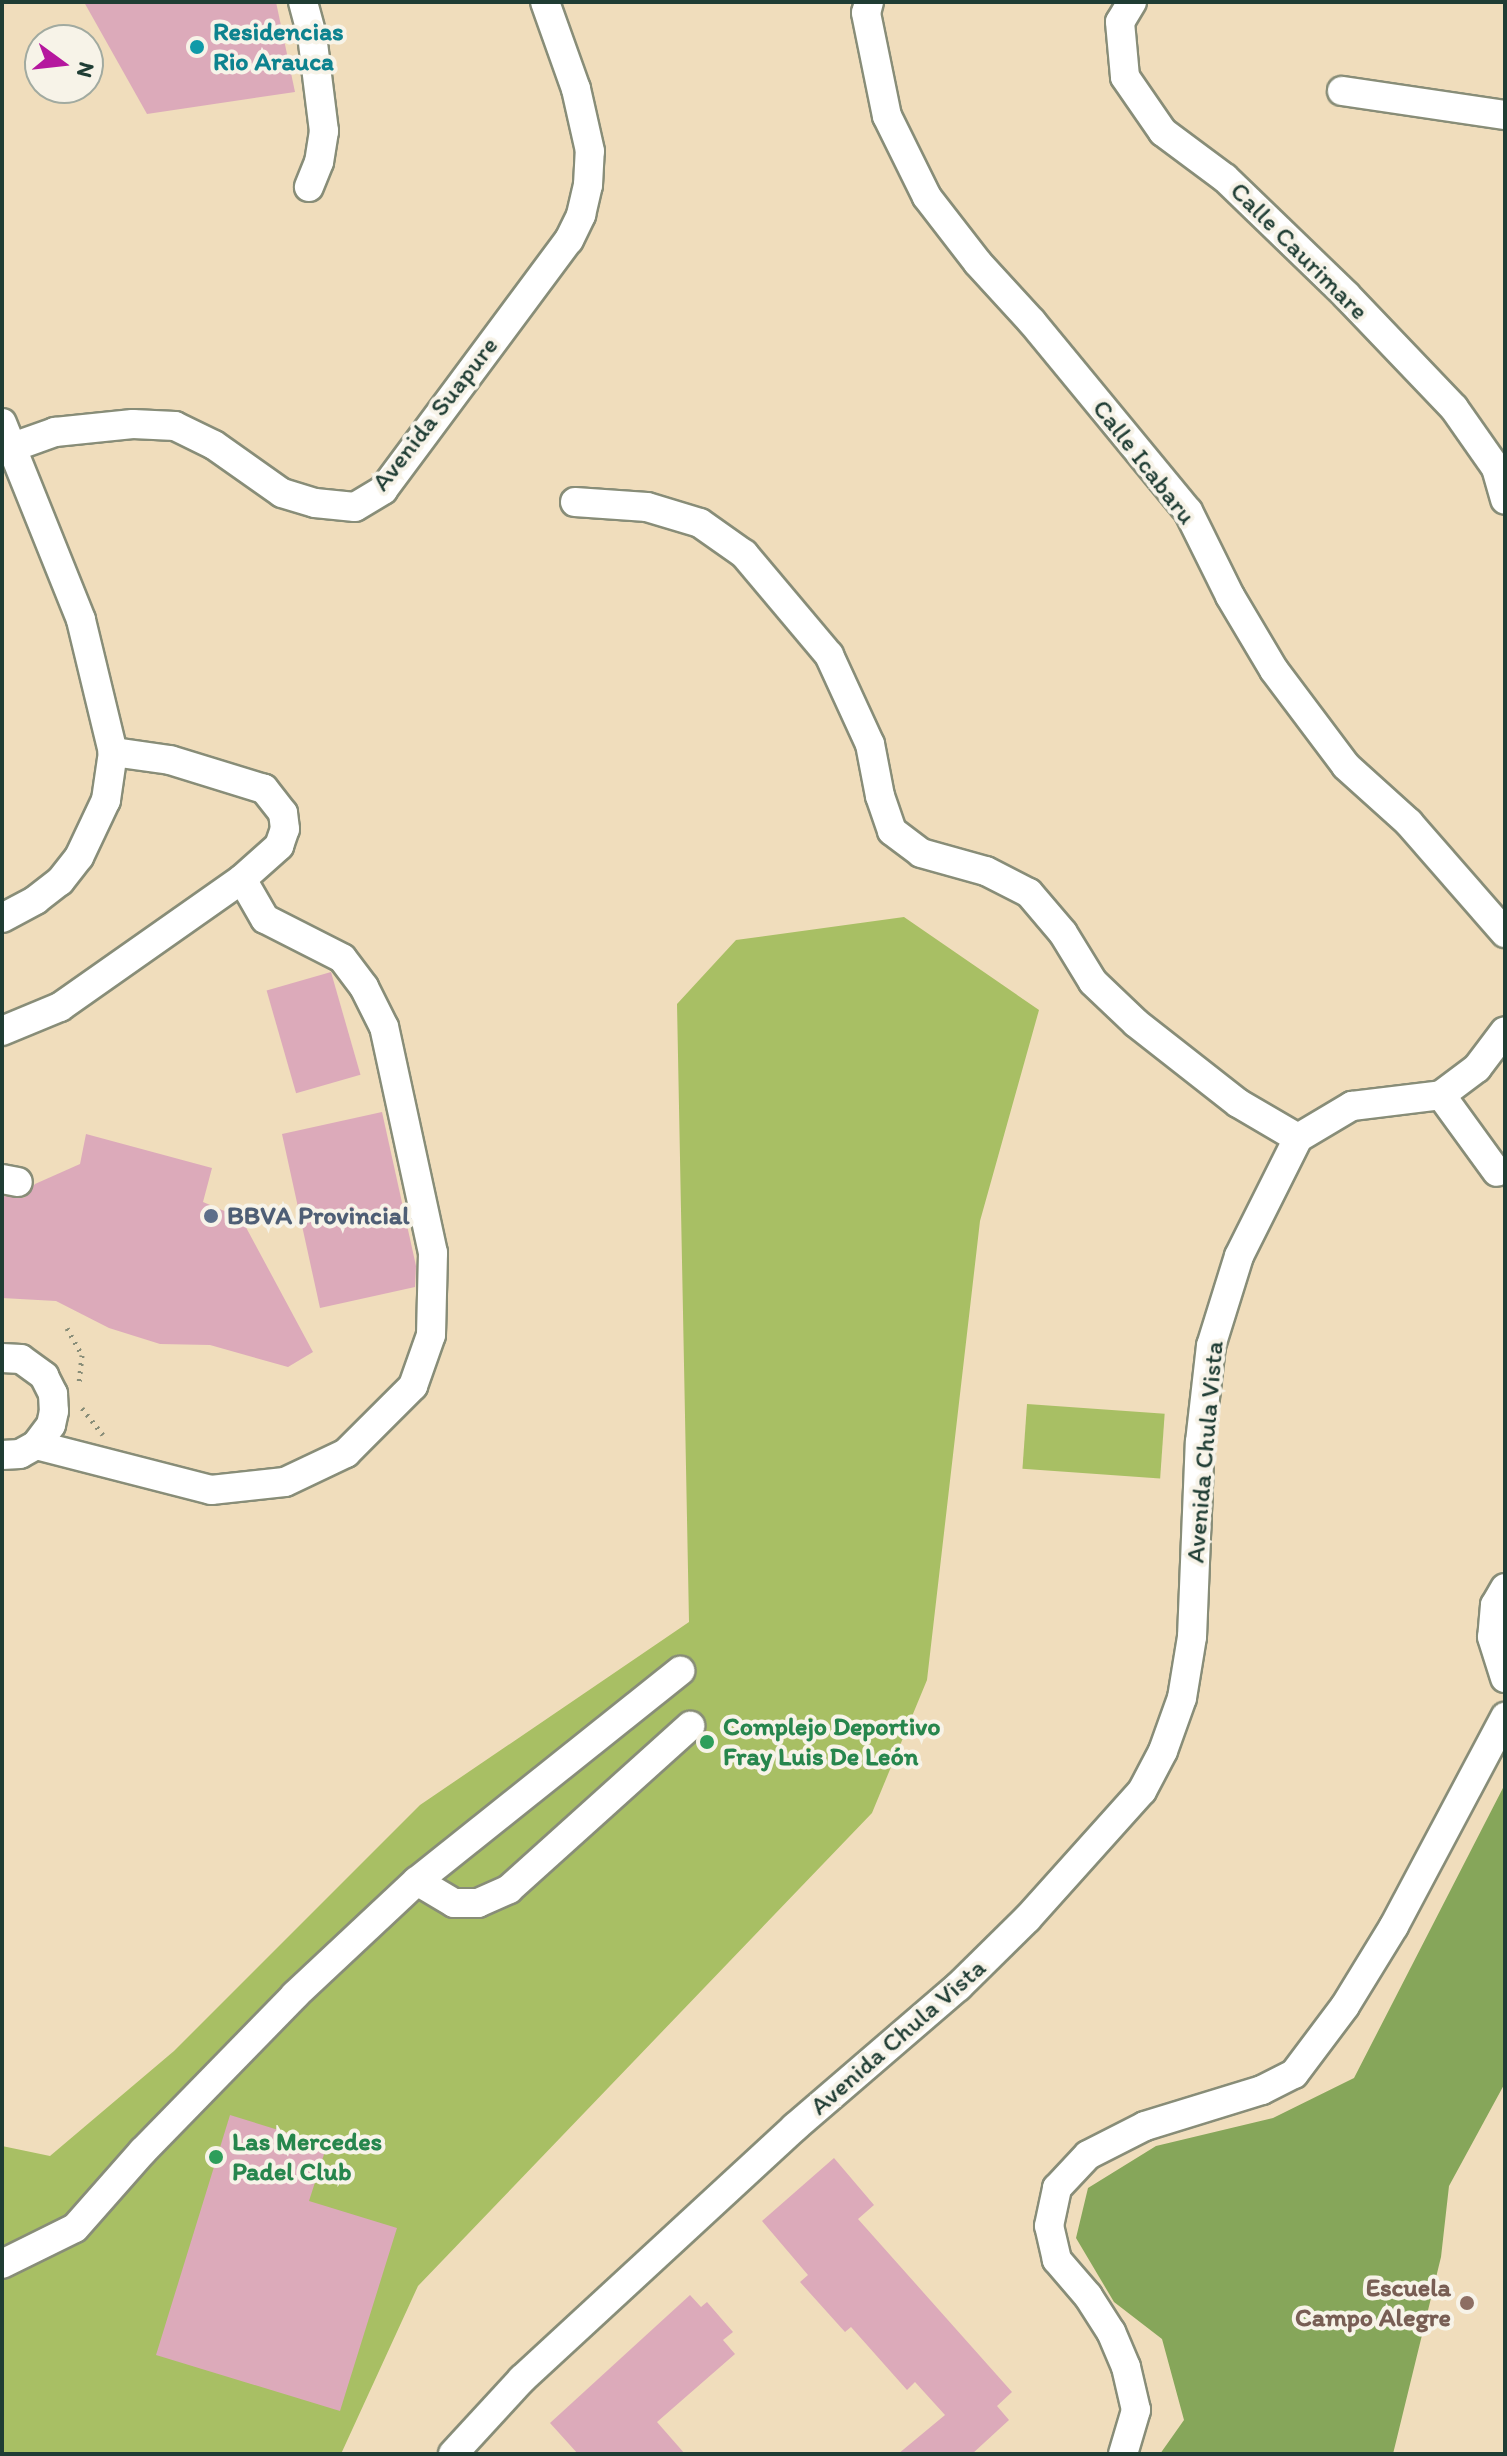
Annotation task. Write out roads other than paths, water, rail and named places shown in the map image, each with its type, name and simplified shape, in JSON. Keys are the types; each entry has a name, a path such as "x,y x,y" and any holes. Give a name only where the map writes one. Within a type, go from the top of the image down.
{"street":[{"path":"303,2 314,47 324,131 319,162 309,187"},
{"name":"Avenida Suapure","path":"8,435 133,424 175,426 214,445 282,493 315,503 355,507 383,490 569,240 581,215 588,185 590,151 576,89 545,2"},
{"name":"Calle Icabaru","path":"869,2 866,13 887,116 927,197 978,263 1032,322 1188,511 1230,596 1274,670 1346,766 1409,823 1505,933"},
{"name":"Calle Caurimare","path":"1132,2 1120,22 1125,77 1163,132 1225,178 1346,295 1454,408 1496,468 1505,500"},
{"path":"1342,91 1505,115"},
{"path":"2,918 11,916 48,890 79,857 106,800 113,752 81,620 8,435"},
{"path":"575,502 647,507 700,523 744,554 829,655 870,744 880,796 892,831 921,853 986,871 1029,893 1063,933 1093,982 1136,1023 1238,1103 1298,1138 1352,1106 1441,1095 1477,1068 1505,1031"},
{"path":"2,1031 60,1007 242,879 279,846 285,829 283,813 264,789 170,760 113,752"},
{"path":"36,1445 211,1490 285,1482 346,1453 413,1386 431,1335 433,1253 384,1027 364,987 342,958 265,919 242,879"},
{"path":"1441,1095 1497,1172"},
{"name":"Avenida Chula Vista","path":"453,2454 522,2379 795,2127 958,1987 1037,1909 1142,1791 1163,1751 1182,1698 1189,1652 1200,1442 1211,1346 1239,1256 1298,1138"},
{"path":"2,1358 21,1359 36,1367 53,1394 51,1425 36,1445 20,1454 2,1455"},
{"path":"1505,1588 1495,1605 1492,1637 1505,1678"},
{"path":"2,2264 75,2228 143,2151 295,1995 417,1881 680,1671"},
{"path":"1123,2454 1136,2410 1126,2367 1111,2332 1088,2296 1057,2260 1049,2226 1057,2188 1088,2155 1145,2126 1262,2090 1294,2074 1345,2006 1394,1926 1505,1717"},
{"path":"417,1881 454,1903 478,1903 509,1889 690,1726"}],"place":[{"name":"Residencias Rio Arauca","path":"197,47"},
{"name":"BBVA Provincial","path":"211,1216"},
{"name":"Complejo Deportivo Fray Luis De León","path":"707,1742"},
{"name":"Las Mercedes Padel Club","path":"216,2157"},
{"name":"Escuela Campo Alegre","path":"1467,2303"}]}
